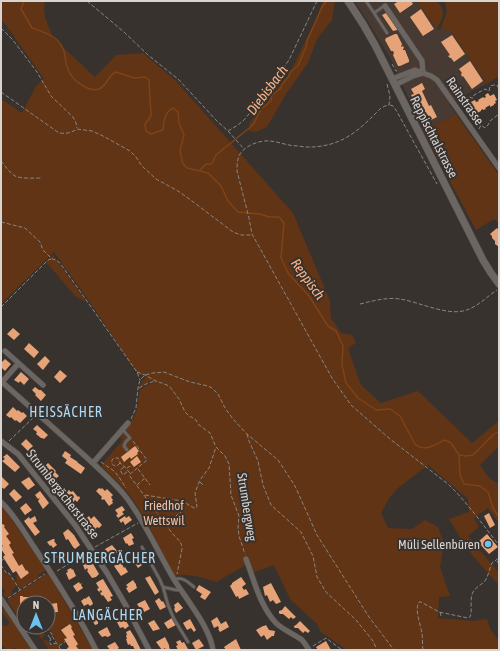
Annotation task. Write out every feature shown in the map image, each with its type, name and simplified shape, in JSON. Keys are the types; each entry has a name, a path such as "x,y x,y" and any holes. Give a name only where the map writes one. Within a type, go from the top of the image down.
{"main road":[{"name":"Reppischtalstrasse","path":"348,1 363,24 483,260 499,284"}],"street":[{"path":"385,6 422,61 423,72 391,81"},
{"name":"Rainstrasse","path":"391,81 415,70 423,72 437,80 499,168"},
{"path":"5,351 43,385"},
{"path":"18,364 1,381 95,461 123,493 143,520 174,580 206,631 213,650"},
{"path":"95,461 128,423"},
{"name":"Strumbergächerstrasse","path":"3,442 18,454 89,544 125,604 149,650"},
{"path":"1,502 19,525 53,576 96,650"},
{"name":"Strumbergweg","path":"246,559 252,578 268,614 277,624 302,641 310,649"},
{"path":"4,599 35,650"}],"lane":[{"path":"366,1 387,33"},
{"path":"374,13 385,6"},
{"path":"123,430 130,438 126,441 124,446 127,450"},
{"path":"142,547 160,580 174,619 188,642"},
{"path":"174,580 184,579 194,587"},
{"path":"163,587 181,590"}],"path":[{"path":"87,1 124,32 148,55 178,79 244,149"},
{"path":"228,131 244,120 289,60 317,1"},
{"path":"1,28 12,39 51,96 73,117 76,122 77,129"},
{"path":"389,105 391,81"},
{"path":"459,104 469,97 473,98 474,95 485,89 489,91 490,86 497,85 499,89"},
{"path":"1,92 59,133 64,134 77,129 92,131 114,141 136,157 142,166 156,179 178,191 233,232 241,236 252,234"},
{"path":"437,184 396,110 393,106 389,105 381,108 351,136 332,144 299,147 270,141 257,142 244,149 240,154 237,165 237,171 252,234 332,378 351,405 390,439 456,491 499,545"},
{"path":"481,125 485,128 490,121 499,114"},
{"path":"1,161 16,176 42,178"},
{"path":"1,222 24,228 40,242 43,250 52,259 60,263 138,372 140,380 136,408 128,423"},
{"path":"1,307 48,260 52,259"},
{"path":"360,304 376,300 398,299 452,312 463,311 479,304 499,288"},
{"name":"Strumbergweg","path":"138,372 170,387 179,399 185,412 196,419 199,425 210,434 216,447 225,456 229,464 231,495 239,516 239,536 246,559"},
{"path":"140,380 145,375 164,372 190,382 208,386 218,394 233,419 247,434 278,460 295,486 317,535 369,617 394,650"},
{"path":"138,388 156,381"},
{"path":"3,442 38,414"},
{"path":"247,434 258,461 263,485 272,505 301,532 313,556 317,577 326,592 356,620 373,641 377,650"},
{"path":"130,438 147,460 130,474"},
{"path":"144,495 182,501 196,508 195,492 199,482 209,468 216,447"},
{"path":"120,463 115,466 112,464 112,460 116,458 119,460 172,534 180,541 182,545 178,568"},
{"path":"95,461 114,471 126,488"},
{"path":"126,469 132,465"},
{"path":"118,475 124,466"},
{"path":"137,468 150,485"},
{"path":"121,472 123,475 128,471"},
{"path":"136,485 145,478"},
{"path":"199,482 204,486"},
{"path":"166,524 181,512"},
{"path":"96,547 138,523"},
{"path":"55,572 90,551"},
{"path":"423,650 422,633 417,610 417,605 419,602 440,612 468,618 470,617 472,594 484,581 492,563 499,558"},
{"path":"497,560 499,564"},
{"path":"1,566 7,574 9,573 21,590"},
{"path":"4,599 21,590 44,574"},
{"path":"440,612 441,616"},
{"path":"56,643 51,645 48,641 51,640 50,638 52,636 61,650"},
{"path":"310,649 326,638 342,650"},
{"path":"59,646 66,641"}],"shaded area":[{"path":"354,1 416,1 437,29 450,30 487,84 454,100 449,104 456,114 423,131 391,59"}],"green space":[{"name":"Friedhof Wettswil","path":"1,1 45,1 45,17 53,38 95,77 116,55 143,53 176,81 293,213 330,301 331,318 341,333 352,335 356,343 348,348 361,385 381,403 418,391 472,443 499,421 499,446 480,465 489,478 499,484 499,523 488,508 474,518 479,527 468,536 499,573 499,594 497,583 472,555 449,519 469,512 468,499 428,465 398,488 390,497 381,513 388,528 412,529 425,520 438,527 444,543 440,567 450,596 439,597 438,618 474,621 487,619 490,629 499,641 499,650 347,650 321,632 317,624 290,599 274,565 252,573 246,565 216,582 190,576 175,576 135,503 128,493 102,467 104,462 123,440 119,436 130,424 136,413 140,390 149,384 154,383 154,381 149,382 139,388 146,377 137,373 96,311 54,252 1,304 1,99 22,113 36,86 44,79 6,25 1,21"},
{"path":"323,1 335,1 332,20 317,39 308,63 286,94 267,127 256,132 249,131 249,124 290,73 318,15"},
{"path":"416,1 437,1 440,5 443,15 437,29"},
{"path":"445,1 499,1 499,76 487,84 450,30 440,30 447,12"},
{"path":"456,114 499,175 499,223 494,219 476,230 423,131"},
{"path":"53,255 85,300 84,301 75,296 46,262"},
{"path":"1,505 46,570 38,575 39,577 20,589 15,581 17,580 15,576 18,574 21,579 29,573 22,564 19,566 12,554 14,552 9,545 11,543 6,536 5,526 4,524 1,525"},
{"path":"1,567 6,575 9,573 17,586 12,590 12,594 6,598 2,593 5,592 1,586"},
{"path":"48,573 93,650 79,650 76,646 78,644 73,636 75,635 70,624 62,630 67,638 64,639 65,641 59,645 54,638 54,635 56,635 56,612 58,612 56,595 16,595 16,614 7,600"},
{"path":"4,608 16,627 16,635 21,635 31,650 17,650 15,647 11,650 6,650 1,643 1,625 7,626 9,622 1,610"},
{"path":"39,635 44,635 42,638 44,641 47,640 51,646 56,643 60,650 49,650"}],"building":[{"path":"399,1 411,1 413,4 400,13 394,4"},
{"path":"421,9 434,29 423,36 410,17"},
{"path":"386,13 398,29 397,30 393,31 382,15"},
{"path":"397,34 402,44 401,47 403,46 403,50 405,50 409,60 409,62 400,66 398,66 393,55 393,51 391,51 385,40 386,38"},
{"path":"452,35 465,54 454,62 448,56 450,55 441,42"},
{"path":"470,61 483,81 472,89 463,76 462,77 462,73 459,69"},
{"path":"422,83 425,89 422,91 429,106 431,105 437,117 431,120 428,115 423,118 411,95 414,94 411,89"},
{"path":"488,93 490,96 494,94 497,100 495,101 496,103 477,113 472,112 469,103 475,100 476,102 479,101 478,100 483,97 486,97 485,95"},
{"path":"497,228 499,231 499,247 495,244 495,241 490,234"},
{"path":"13,328 20,334 14,340 7,334"},
{"path":"29,343 39,352 34,358 24,349"},
{"path":"45,356 50,361 43,370 37,364"},
{"path":"5,359 11,364 5,371 1,367 1,363"},
{"path":"60,370 67,376 60,383 54,377"},
{"path":"21,372 29,379 24,385 20,381 19,383 14,380"},
{"path":"35,387 46,395 41,401 32,390"},
{"path":"13,407 17,411 23,412 27,416 20,423 6,415"},
{"path":"37,425 48,435 44,439 36,434 37,432 33,429"},
{"path":"26,439 33,446 28,451 21,444"},
{"path":"135,446 139,451 137,453 138,454 131,459 130,457 124,462 121,457"},
{"path":"65,451 71,455 70,457 85,468 81,474 65,463 67,460 62,456"},
{"path":"7,454 20,467 15,472 2,461 5,459 3,457"},
{"path":"137,456 141,462 134,467 130,462"},
{"path":"48,463 59,476 53,481 44,472 47,470 44,467"},
{"path":"2,477 9,484 4,489 1,487"},
{"path":"29,477 35,485 28,490 21,482"},
{"path":"99,488 102,488 105,491 107,489 113,495 111,497 113,503 109,506 104,499 101,499 102,497 96,491"},
{"path":"14,489 22,497 16,502 9,494"},
{"path":"69,490 71,492 73,491 80,498 77,502 75,500 74,501 74,504 69,504 67,501 68,499 64,494"},
{"path":"40,491 49,503 43,509 38,501 40,498 38,499 35,495"},
{"path":"26,503 32,510 25,515 20,508"},
{"path":"122,506 125,510 122,512 124,514 118,518 116,515 118,514 115,510"},
{"path":"489,513 495,525 490,528 484,516"},
{"path":"35,516 37,521 33,523 40,532 35,536 24,521 29,517 30,519"},
{"path":"89,516 91,519 94,516 102,525 99,528 97,527 95,530 90,525 89,527 83,521"},
{"path":"125,516 126,518 129,516 132,520 125,525 123,521 121,523 119,520"},
{"path":"3,524 9,534 6,536 11,543 9,545 14,553 12,554 19,566 22,564 29,573 21,579 16,571 13,573 3,557 5,555 1,549 3,546 1,544 1,525"},
{"path":"68,529 80,545 75,549 68,539 66,540 63,533"},
{"path":"131,533 134,538 132,539 134,544 129,546 123,538"},
{"name":"Müli Sellenbüren","path":"487,534 498,547 489,554 478,542"},
{"path":"53,539 57,545 53,548 47,542"},
{"path":"112,545 118,552 110,557 105,549"},
{"path":"62,553 66,559 62,562 60,559 58,560 56,556"},
{"path":"136,553 142,562 142,565 138,568 132,556"},
{"path":"89,557 99,574 92,578 87,571 87,568 85,570 82,561"},
{"path":"121,562 128,572 121,576 114,566"},
{"path":"71,568 76,576 69,580 66,573 68,572 67,570"},
{"path":"150,576 159,592 155,595 145,578"},
{"path":"241,577 246,584 242,587 244,590 246,589 249,594 239,599 238,596 236,597 230,586"},
{"path":"103,579 113,596 110,597 112,600 108,602 100,593 102,592 101,590 99,592 97,589 99,588 96,583"},
{"path":"133,580 137,588 129,593 126,585"},
{"path":"79,582 80,584 82,583 81,585 83,588 77,592 73,586"},
{"path":"271,583 281,602 276,604 273,600 270,602 267,595 265,596 263,587"},
{"path":"199,585 211,592 205,600 200,597 202,594 196,590"},
{"path":"89,596 93,604 90,606 88,604 84,606 81,601"},
{"path":"159,598 162,602 163,601 166,607 160,610 155,601"},
{"path":"145,600 150,609 144,612 137,604"},
{"path":"178,602 183,608 176,613 174,605"},
{"path":"56,603 57,603 58,612 56,612"},
{"path":"285,606 296,617 293,619 291,617 289,619 283,614 279,613 279,611"},
{"path":"99,613 102,619 95,625 90,618"},
{"path":"123,616 129,626 125,629 123,627 120,628 117,622 119,622 117,619"},
{"path":"217,617 221,624 226,621 229,627 220,632 218,626 214,628 211,621"},
{"path":"172,618 176,625 168,629 164,623"},
{"path":"190,619 196,630 194,632 191,628 187,630 183,623"},
{"path":"154,620 160,629 153,631 148,623"},
{"path":"300,621 310,631 308,633 305,631 303,633 298,628 294,627"},
{"path":"70,624 75,635 73,636 78,644 76,646 79,650 68,650 67,648 69,647 64,639 67,638 61,630"},
{"path":"266,625 269,630 275,631 274,636 267,640 264,635 261,637 256,630"},
{"path":"107,627 111,635 108,637 102,637 98,632"},
{"path":"130,630 141,650 135,650 133,646 130,644 128,645 126,632"},
{"path":"165,637 170,650 166,650 165,648 162,650 156,642"},
{"path":"199,639 204,646 196,650 192,643"},
{"path":"236,639 241,650 226,650 224,647"},
{"path":"180,640 182,643 184,642 188,649 178,650 176,646 178,645 176,642"},
{"path":"326,641 331,650 318,650 316,647"},
{"path":"115,642 119,648 116,650 110,650 107,646"}],"waterway":[{"name":"Reppisch","path":"24,1 21,9 32,28 46,33 57,40 63,48 69,72 77,81 87,88 95,90 102,87 116,72 134,78 145,77 149,80 151,116 145,124 146,131 151,134 163,130 166,115 173,108 178,112 179,123 184,135 180,151 183,164 187,168 208,173 221,186 228,201 238,212 260,214 269,217 279,217 284,223 281,258 288,273 309,296 328,326 336,331 343,346 342,365 346,383 358,398 376,410 390,409 400,416 415,444 419,447 430,447 445,440 451,443 459,455 460,475 464,484 480,486 488,492 493,508 499,517"},
{"name":"Diebisbach","path":"199,171 206,164 212,164 216,155 253,125 261,109 271,101 272,95 280,89 290,72 298,66 322,7 327,1"},
{"path":"459,455 473,455 499,431"}],"place":[{"name":"Müli Sellenbüren","path":"488,544"}],"district":[{"name":"HEISSÄCHER","path":"66,412"},
{"name":"STRUMBERGÄCHER","path":"100,558"},
{"name":"LANGÄCHER","path":"108,615"}]}
